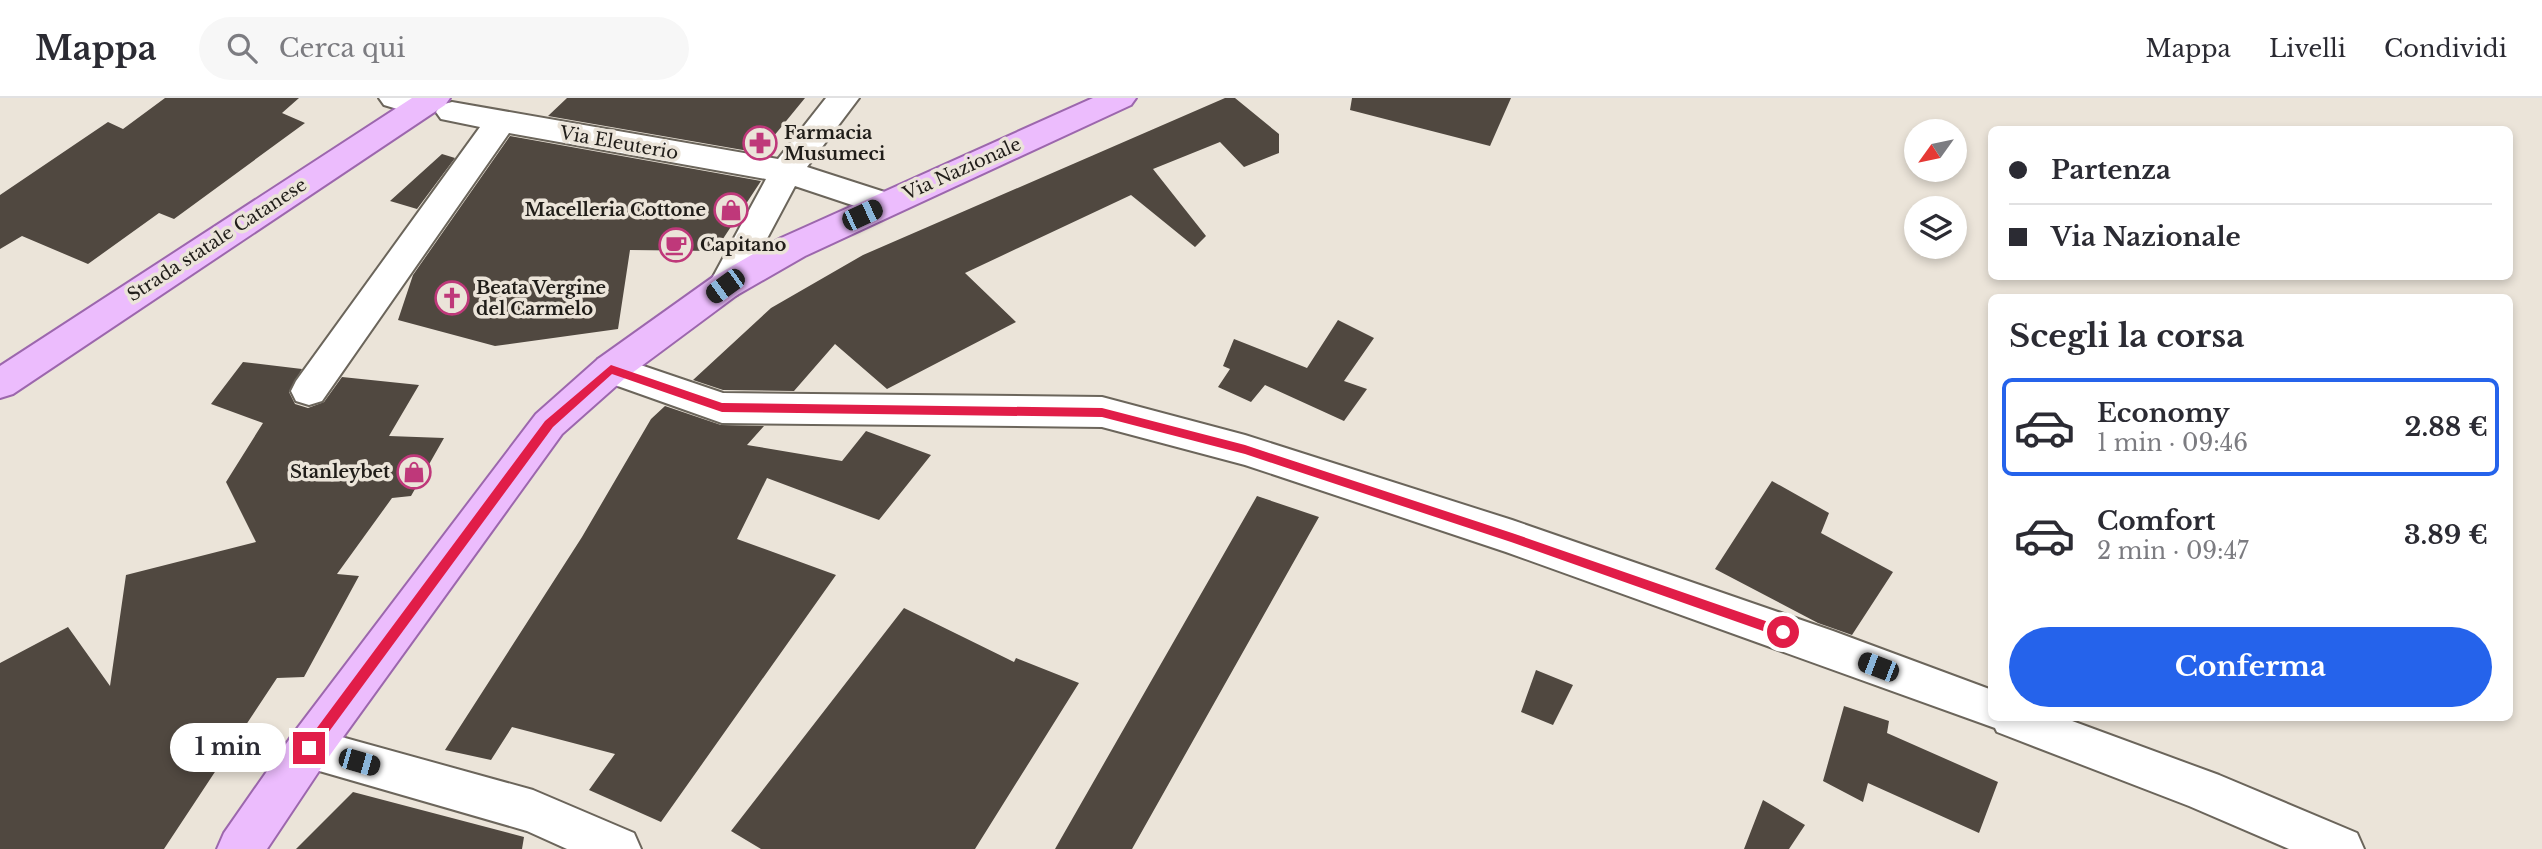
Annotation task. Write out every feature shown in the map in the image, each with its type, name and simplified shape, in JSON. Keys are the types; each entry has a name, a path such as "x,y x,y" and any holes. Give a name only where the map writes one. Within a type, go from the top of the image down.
{"main road":[{"name":"Via Nazionale","path":"240,849 309,748 549,424 611,369 725,286 793,247 1120,98"},
{"name":"Strada statale Catanese","path":"0,384 421,102"}],"street":[{"path":"725,286 786,172 843,98"},
{"name":"Via Eleuterio","path":"421,102 500,122 786,172 885,204"},
{"path":"309,391 500,122"},
{"path":"611,369 722,408 1102,412 1245,450 1512,537 1833,650 1988,708"},
{"path":"2020,721 2203,790 2340,849"},
{"path":"309,748 533,811 618,849"}],"building":[{"path":"165,98 299,98 282,113 305,123 174,219 159,213 88,264 22,236 0,249 0,195 108,122 123,129"},
{"path":"567,98 805,98 760,153 548,116"},
{"path":"1225,98 1235,98 1279,134 1279,153 1244,167 1220,142 1153,169 1206,236 1195,247 1131,195 965,273 1016,322 887,389 835,344 794,391 723,390 693,380 771,308 863,255"},
{"path":"1352,98 1511,98 1490,146 1350,110"},
{"path":"510,136 761,181 715,251 630,250 618,329 495,346 398,320 413,275"},
{"path":"442,154 455,158 417,209 390,201"},
{"path":"1338,320 1374,338 1344,381 1367,389 1344,421 1265,385 1251,402 1218,387 1230,369 1223,366 1234,339 1307,368"},
{"path":"243,362 302,369 289,392 295,404 308,408 324,402 342,377 419,385 389,436 444,438 411,496 392,498 337,574 359,576 304,677 277,678 164,849 0,849 0,663 68,627 110,686 126,575 256,542 226,482 263,423 211,404"},
{"path":"665,406 721,425 764,426 747,445 842,461 866,431 931,455 879,520 767,478 737,539 836,575 661,822 589,790 615,754 512,727 491,760 445,750 582,537 651,419"},
{"path":"1772,481 1829,513 1821,533 1893,572 1852,635 1818,623 1715,569"},
{"path":"1257,496 1319,517 1132,849 1055,849"},
{"path":"904,608 1014,662 1016,658 1079,683 975,849 761,849 731,831"},
{"path":"1536,670 1573,685 1553,725 1521,712"},
{"path":"1844,706 1889,721 1887,733 1998,782 1979,833 1868,783 1863,802 1823,781"},
{"path":"353,792 524,837 522,849 296,849"},
{"path":"1763,800 1805,825 1789,849 1744,849"}],"place":[{"name":"Farmacia Musumeci","path":"760,143"},
{"name":"Macelleria Cottone","path":"731,210"},
{"name":"Capitano","path":"676,245"},
{"name":"Beata Vergine del Carmelo","path":"452,298"},
{"name":"Stanleybet","path":"414,472"}],"route":[{"path":"309,748 549,424 611,369 722,408 794,411 1102,412 1245,450 1512,537 1783,632"}]}
